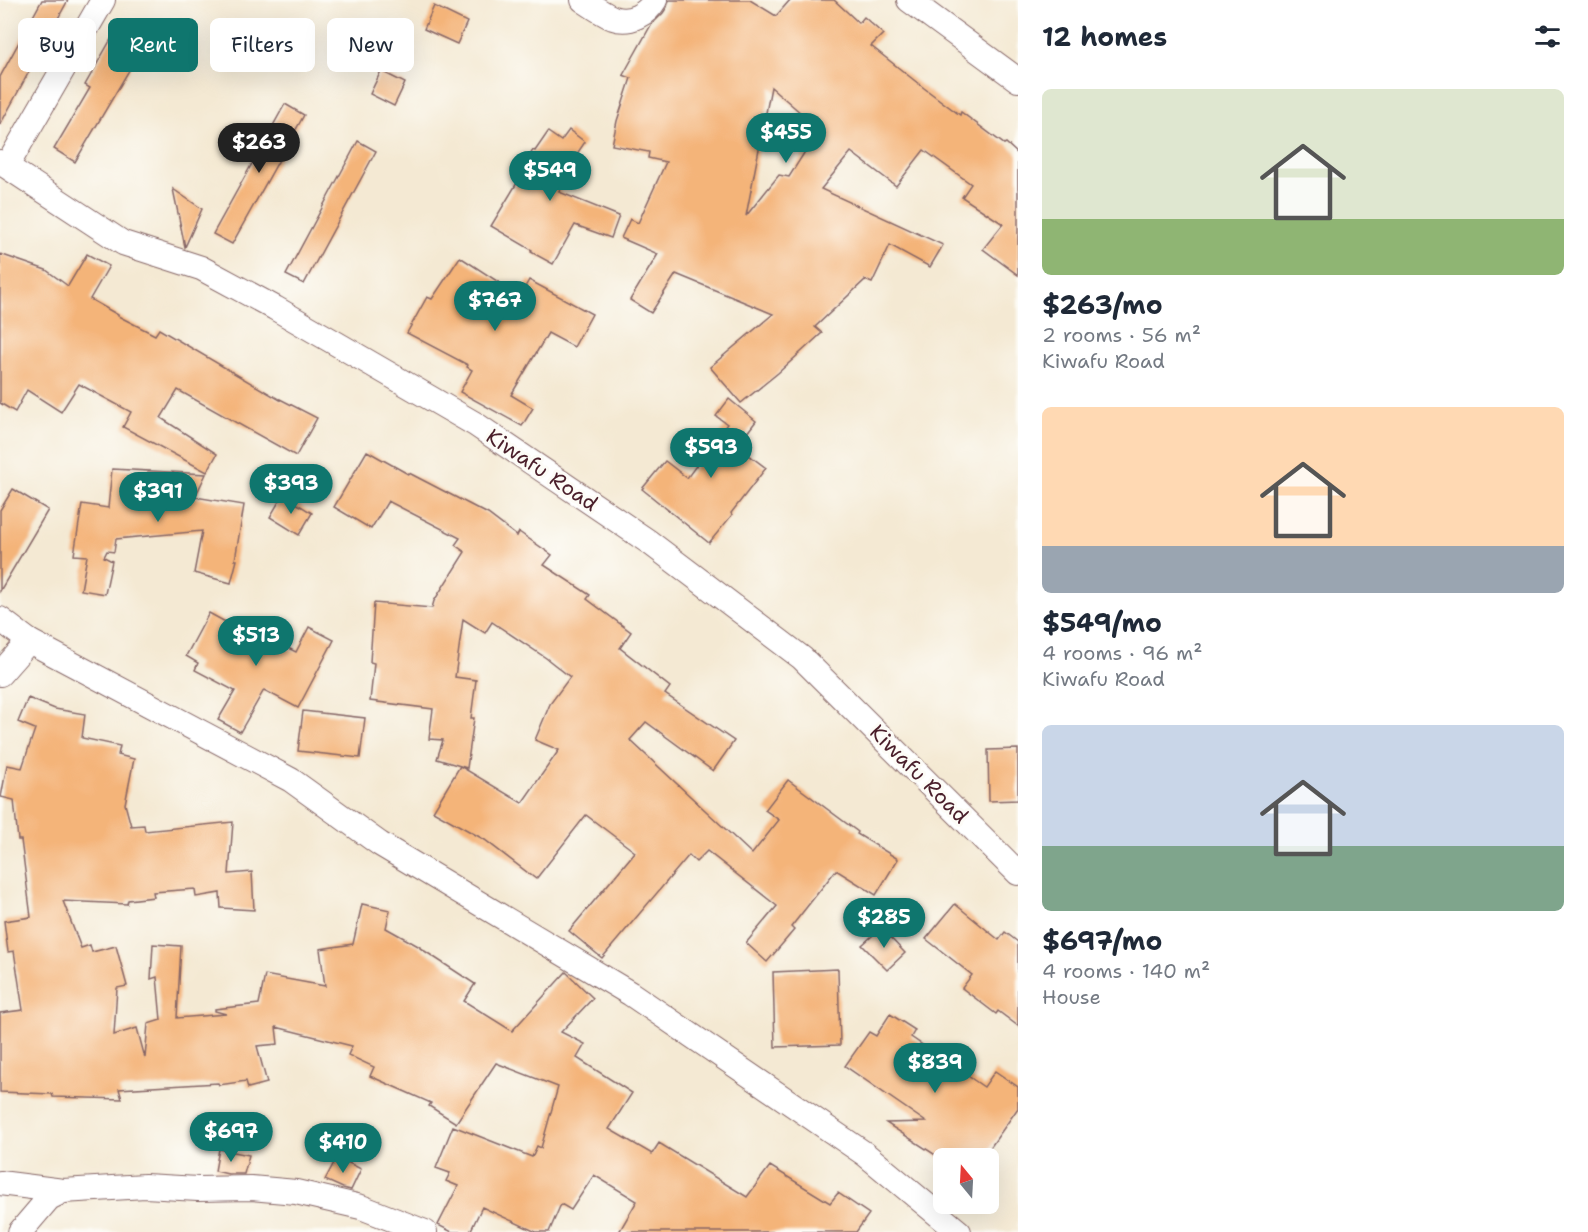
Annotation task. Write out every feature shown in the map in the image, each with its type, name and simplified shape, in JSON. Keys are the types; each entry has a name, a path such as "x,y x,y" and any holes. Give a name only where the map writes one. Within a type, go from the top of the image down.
{"street":[{"path":"3,164 103,0"},
{"path":"583,0 614,18 625,19 639,16 649,10 655,0"},
{"path":"909,0 1018,81"},
{"name":"Kiwafu Road","path":"3,164 123,243 201,268 276,308 475,424 649,542 802,658 1018,873"},
{"path":"0,619 29,641 291,780 380,844 631,994 865,1154 959,1232"},
{"path":"0,674 29,641"},
{"path":"0,1183 63,1191 146,1186 198,1189 251,1188 296,1192 361,1207 425,1232"},
{"path":"20,1232 50,1198 63,1191"}],"building":[{"path":"42,0 68,0 58,18 32,18"},
{"path":"669,0 750,0 776,16 790,0 834,0 859,23 864,17 883,34 871,46 960,115 961,112 1018,154 1018,275 983,249 1003,224 962,197 971,184 924,150 896,186 851,152 821,189 943,245 930,267 890,245 872,283 865,280 815,327 822,333 741,403 710,367 773,314 676,274 651,313 630,300 658,254 621,238 630,219 638,223 666,162 648,158 649,152 612,145 631,78 623,75 651,25 667,7","holes":["771,87 817,127 808,139 811,142 789,177 779,175 746,216"]},
{"path":"434,6 467,22 457,44 424,29"},
{"path":"18,44 18,72 29,72 0,125 0,77"},
{"path":"108,45 108,72 128,72 75,162 54,149 90,88 85,85 92,72 96,72 96,66"},
{"path":"381,72 405,83 394,106 370,94"},
{"path":"285,104 304,115 232,244 213,234"},
{"path":"569,130 585,142 566,170 571,172 559,192 619,216 611,238 575,225 553,264 491,226 520,178 518,177 533,150 535,151 548,132 561,141"},
{"path":"358,141 376,151 304,284 286,275"},
{"path":"173,189 202,209 185,247"},
{"path":"0,254 46,270 68,286 87,254 109,266 90,299 155,335 159,329 280,400 317,418 296,456 178,390 161,418 217,454 207,472 123,427 131,412 79,384 61,412 27,390 15,412 0,403"},
{"path":"460,257 520,296 529,280 592,314 574,347 548,333 511,395 533,408 522,426 460,392 472,370 467,367 468,365 407,333 427,297 432,299"},
{"path":"729,399 756,421 737,446 766,468 709,543 642,489 665,461 687,478 727,424 716,416"},
{"path":"367,451 488,514 517,536 519,532 552,555 544,565 590,595 587,599 631,632 620,648 670,687 665,694 734,741 713,771 646,722 630,740 752,854 779,820 765,810 788,780 858,832 857,834 898,859 876,895 836,870 791,927 794,930 767,962 746,943 777,906 707,851 696,862 689,855 602,958 569,931 635,852 586,815 536,879 485,840 433,811 460,766 522,803 559,750 535,740 550,704 570,677 492,622 485,633 463,619 455,677 476,680 471,718 474,718 467,768 437,759 443,740 429,739 433,709 370,701 374,663 370,662 374,603 432,608 434,601 465,552 455,545 460,538 388,501 371,529 334,507"},
{"path":"112,469 206,474 195,497 244,505 235,560 237,560 231,583 194,573 202,531 116,539 114,552 107,551 104,557 112,561 105,594 81,590 87,556 74,555 82,504 108,508"},
{"path":"13,489 48,510 0,591 0,510"},
{"path":"283,495 312,513 299,535 270,517"},
{"path":"209,613 269,646 272,640 296,652 309,627 334,640 298,708 264,690 240,732 218,720 235,691 195,670 198,663 186,656"},
{"path":"28,698 55,709 85,714 82,738 120,746 118,755 134,759 125,804 131,826 144,825 145,831 233,822 229,874 252,872 254,910 221,908 220,893 196,897 195,889 153,892 154,897 128,900 127,904 63,901 81,948 90,945 92,952 116,946 127,986 117,988 114,1035 137,1028 145,1058 148,1024 161,1020 157,977 151,979 153,944 181,946 177,1018 226,1014 215,1011 215,1009 259,1004 265,975 325,986 320,949 353,944 362,904 390,910 386,928 420,947 475,984 464,1001 512,1031 566,972 593,998 561,1032 585,1044 577,1058 632,1093 609,1129 652,1154 659,1143 747,1197 770,1166 830,1203 838,1193 869,1214 856,1232 619,1232 637,1201 594,1175 571,1210 561,1204 549,1232 536,1232 482,1207 470,1232 452,1232 438,1225 458,1186 446,1181 450,1173 436,1168 453,1126 532,1157 537,1146 541,1148 558,1087 496,1063 456,1123 429,1106 431,1103 370,1076 374,1067 348,1055 352,1046 276,1027 278,1044 257,1046 267,1083 248,1088 246,1081 219,1085 218,1083 119,1089 122,1099 53,1097 52,1094 0,1092 0,1013 23,1010 14,951 8,952 4,921 31,917 14,800 1,797 7,765 22,768 35,729 18,722"},
{"path":"303,711 365,718 360,758 298,751"},
{"path":"1018,749 1018,800 989,801 988,750"},
{"path":"955,904 999,940 1005,932 1018,942 1018,1026 998,1011 996,1014 962,988 972,975 926,939"},
{"path":"881,928 905,953 887,970 862,945"},
{"path":"838,969 840,1045 775,1047 773,972"},
{"path":"890,1014 915,1030 911,1037 984,1087 995,1071 1018,1087 1018,1108 990,1148 933,1148 933,1153 886,1123 926,1122 845,1066 869,1032 876,1036"},
{"path":"219,1149 249,1155 244,1174 215,1171"},
{"path":"337,1157 361,1169 351,1190 325,1180"}]}
